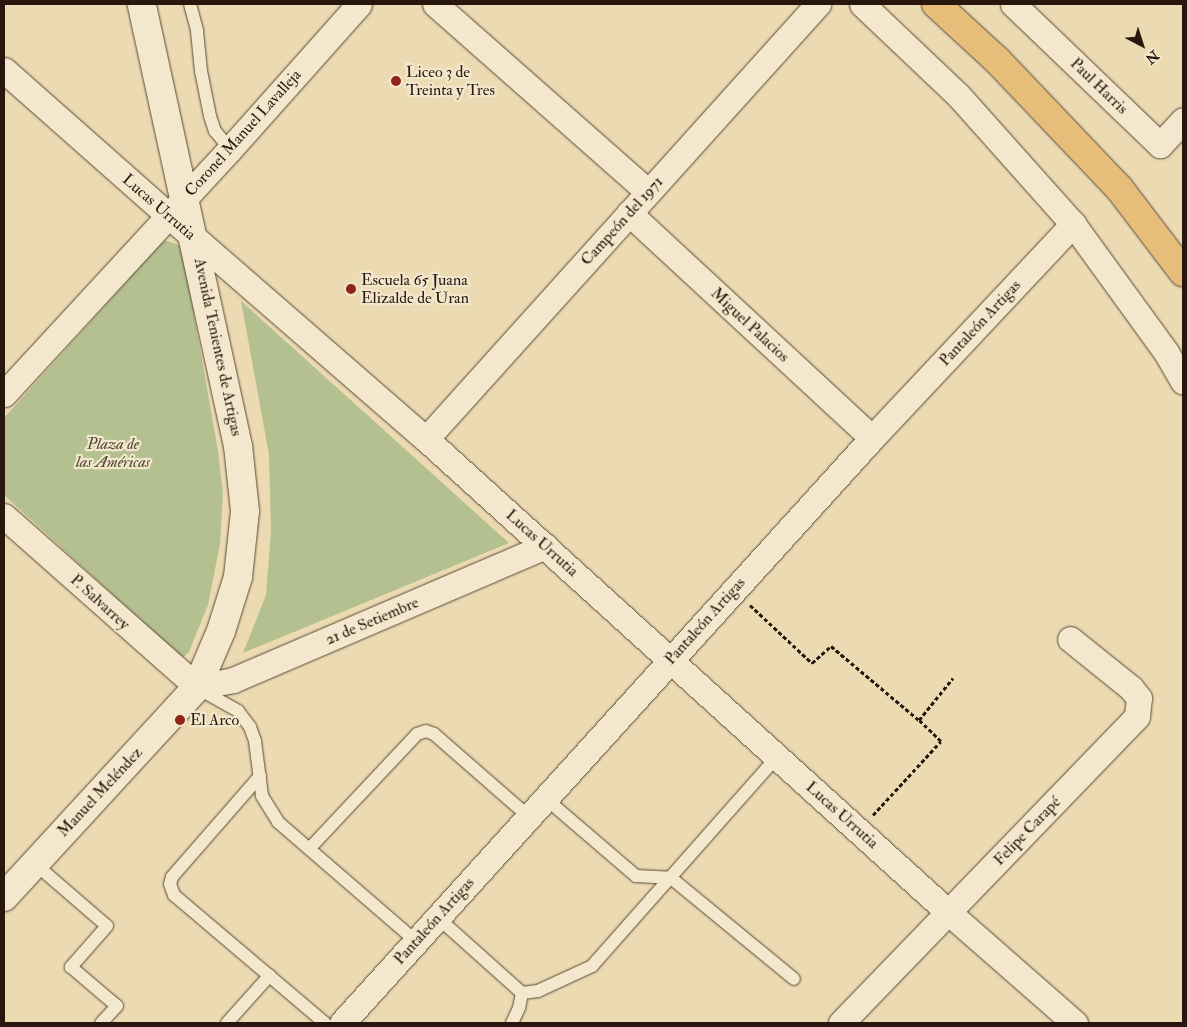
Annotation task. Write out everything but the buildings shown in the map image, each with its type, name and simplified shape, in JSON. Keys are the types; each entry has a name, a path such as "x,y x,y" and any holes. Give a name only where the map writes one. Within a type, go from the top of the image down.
{"highway":[{"path":"936,4 997,60 1119,188 1183,272"}],"street":[{"name":"Avenida Tenientes de Artigas","path":"142,4 176,206 195,240 238,446 245,511 238,577 221,631 197,688"},
{"name":"Coronel Manuel Lavalleja","path":"4,394 230,149 359,4"},
{"path":"436,4 648,192"},
{"name":"Campeón del 1971","path":"426,439 818,4"},
{"path":"862,4 958,95 1074,224 1166,352 1183,381"},
{"name":"Paul Harris","path":"1013,4 1160,145 1183,120"},
{"name":"Lucas Urrutia","path":"4,70 176,206"},
{"name":"Miguel Palacios","path":"629,213 872,438"},
{"name":"Pantaleón Artigas","path":"342,1023 872,438 1074,224"},
{"name":"Lucas Urrutia","path":"195,240 426,439 860,830 948,912 1075,1023"},
{"name":"P. Salvarrey","path":"4,516 197,688"},
{"name":"21 de Setiembre","path":"197,688 233,680 546,546"},
{"name":"Felipe Carapé","path":"841,1023 1136,716 1139,698 1131,688 1070,640"},
{"name":"Manuel Meléndez","path":"4,897 197,688"}],"lane":[{"path":"190,4 197,31 201,72 210,116 215,131 230,149"},
{"path":"197,688 238,711 250,727 262,796 278,822 416,941"},
{"path":"310,848 417,734 426,731 434,734 636,876 671,878 794,979"},
{"path":"437,917 522,993 538,991 592,966 777,757"},
{"path":"260,776 172,877 170,884 174,895 324,1023"},
{"path":"34,863 107,926 71,967 117,1006 101,1023"},
{"path":"227,1023 270,975"},
{"path":"512,1023 519,1008 522,993"}],"path":[{"path":"733,590 812,663 831,646 919,720 941,741 860,830"},
{"path":"919,720 953,678"}],"green space":[{"name":"Plaza de las Américas","path":"164,240 182,246 218,451 223,493 220,544 208,605 189,652 182,658 4,495 4,418"},
{"path":"241,301 509,543 243,653 266,595 271,531 269,455"}],"place":[{"name":"Liceo 3 de Treinta y Tres","path":"396,81"},
{"name":"Escuela 65 Juana Elizalde de Uran","path":"351,289"},
{"name":"El Arco","path":"180,720"}]}
